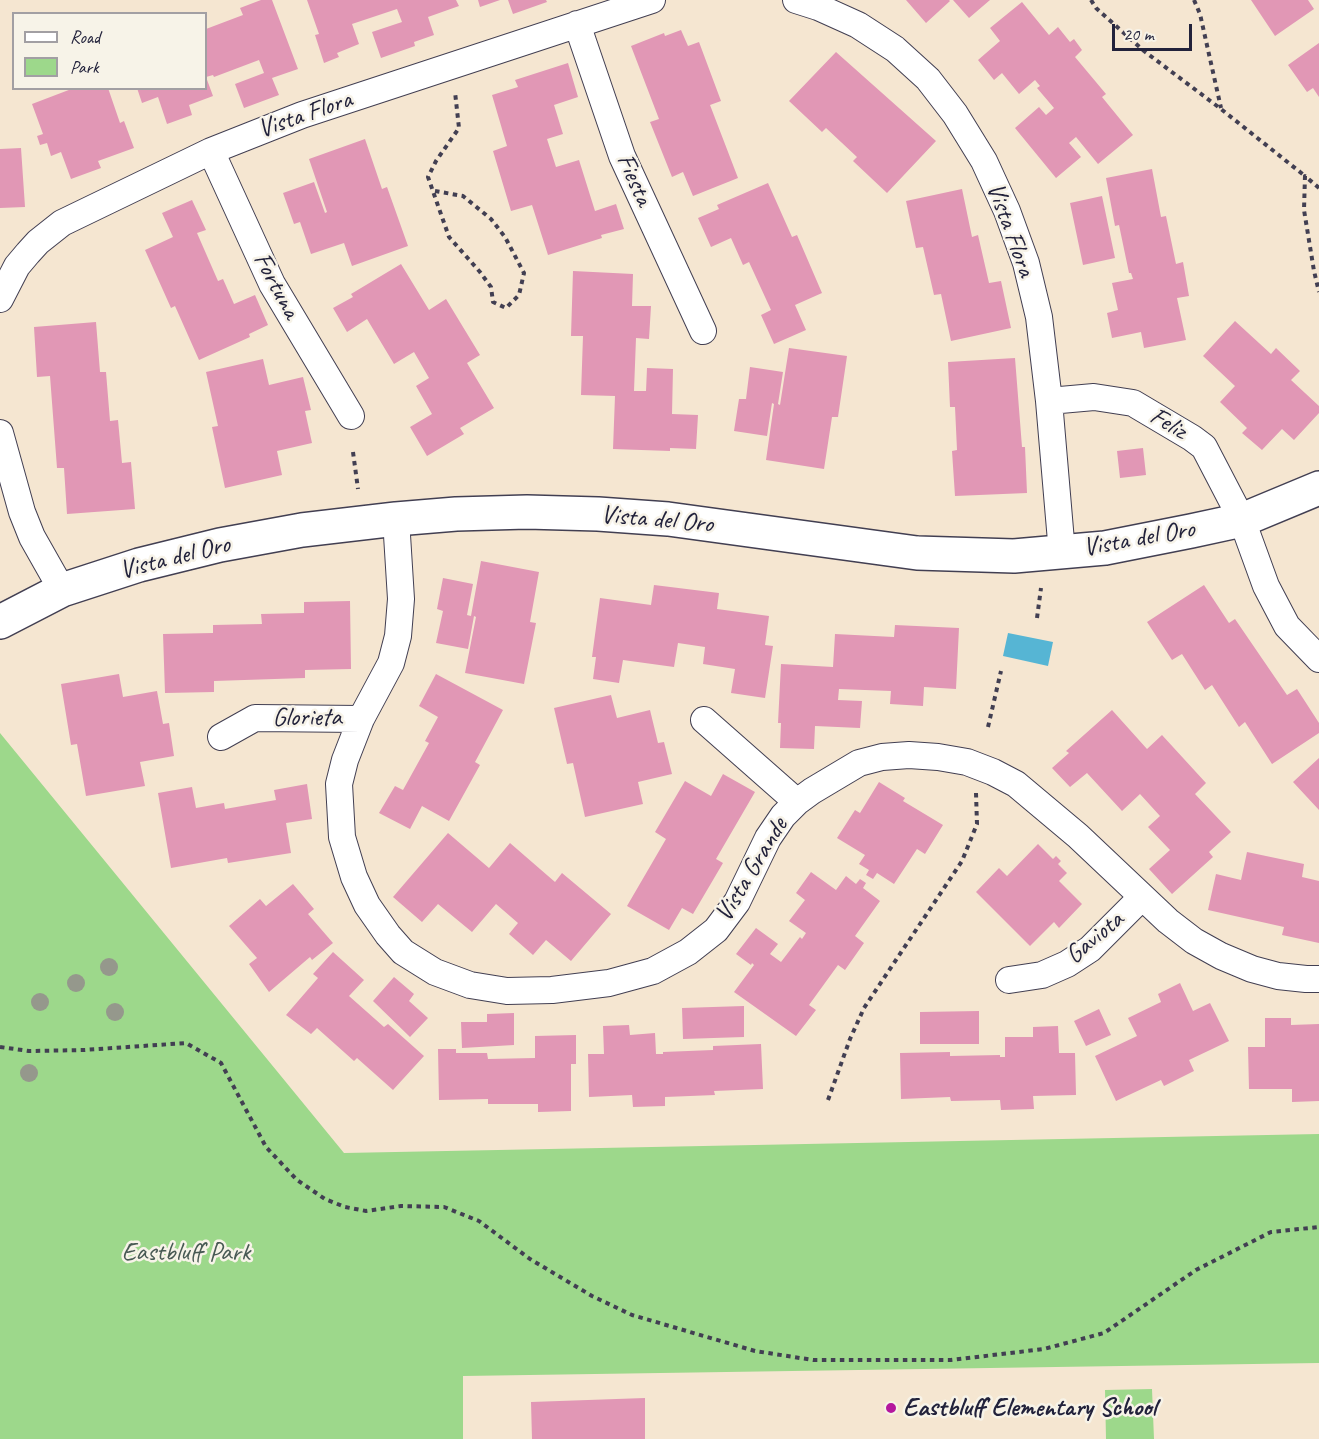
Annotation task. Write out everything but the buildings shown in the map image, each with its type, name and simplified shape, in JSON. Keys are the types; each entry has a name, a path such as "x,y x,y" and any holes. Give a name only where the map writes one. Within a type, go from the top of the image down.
{"street":[{"name":"Vista Flora","path":"0,299 17,266 38,242 62,223 211,151 283,122 652,0"},
{"name":"Vista Flora","path":"796,0 858,25 895,49 928,79 955,114 989,171 1026,263 1039,317 1062,553"},
{"name":"Fiesta","path":"577,24 622,156 703,331"},
{"name":"Fortuna","path":"211,151 272,284 351,416"},
{"name":"Feliz","path":"1049,402 1094,397 1133,403 1192,438 1204,447 1242,520"},
{"path":"0,433 22,512 32,537 62,590"},
{"name":"Vista del Oro","path":"0,622 62,590 139,565 220,545 303,530 396,519 527,512 598,514 668,519 917,553 1014,556 1062,553 1149,540 1242,520 1319,488"},
{"name":"Vista Grande","path":"396,519 401,599 398,636 391,663 361,718 345,760 339,784 342,837 354,877 367,906 403,952 435,972 470,986 507,991 552,990 616,981 653,971 703,942 716,930 737,902 768,838 783,816 797,802 859,763 882,757 909,755 967,762 993,772 1023,790 1078,836 1142,897 1194,941 1221,956 1252,969 1278,976 1306,980 1319,979"},
{"path":"1242,520 1266,586 1287,626 1319,659"},
{"name":"Glorieta","path":"221,737 255,718 361,718"},
{"path":"704,720 797,802"},
{"name":"Gaviota","path":"1009,980 1042,975 1067,964 1090,949 1142,897"}],"path":[{"path":"1091,0 1096,8 1144,51 1319,188"},
{"path":"1194,0 1200,14 1221,109"},
{"path":"435,191 463,196 491,219 505,237 524,273 519,295 506,308 493,302 490,287 480,272 449,237 441,219 435,191 428,177 459,128 455,88"},
{"path":"1305,176 1304,210 1319,292"},
{"path":"353,452 358,489"},
{"path":"1037,618 1041,588"},
{"path":"988,726 1002,671"},
{"path":"828,1100 864,1008 962,861 977,824 976,783"},
{"path":"0,1047 29,1052 186,1043 221,1063 266,1147 297,1180 325,1199 345,1207 366,1211 401,1206 444,1207 479,1221 530,1259 592,1296 632,1314 755,1351 813,1360 951,1360 1044,1349 1104,1332 1196,1270 1271,1232 1319,1227"}],"green space":[{"name":"Eastbluff Park","path":"0,733 344,1153 1319,1134 1319,1363 463,1376 463,1439 0,1439"},
{"path":"1152,1389 1154,1439 1106,1439 1105,1390"}],"water":[{"path":"1008,633 1053,642 1048,666 1003,656"}],"place":[{"name":"Eastbluff Elementary School","path":"891,1408"}]}
